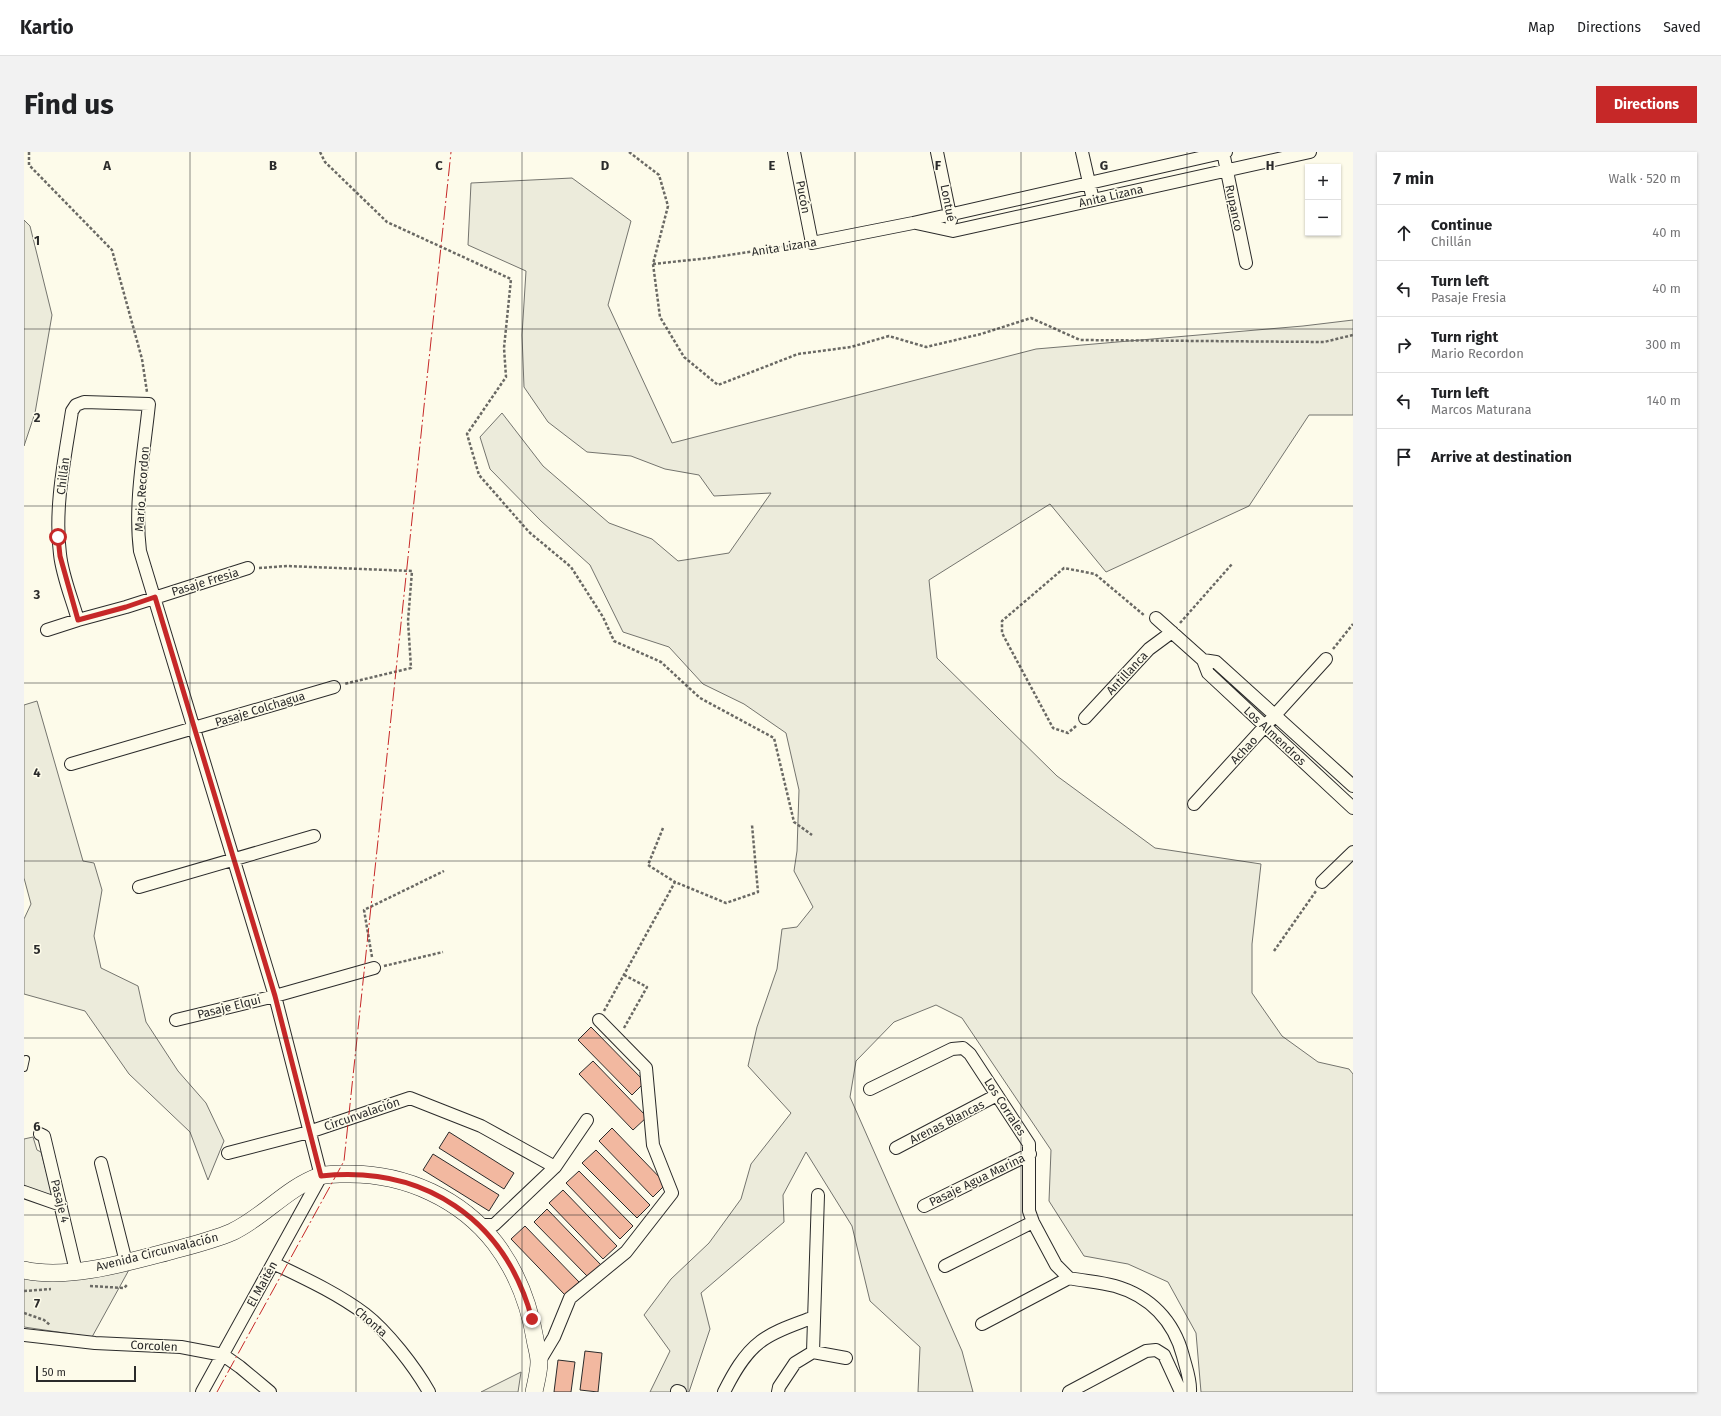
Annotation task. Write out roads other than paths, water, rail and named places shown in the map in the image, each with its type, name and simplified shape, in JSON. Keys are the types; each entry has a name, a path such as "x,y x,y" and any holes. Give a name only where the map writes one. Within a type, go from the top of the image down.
{"street":[{"name":"Pucón","path":"794,152 812,243"},
{"name":"Lontué","path":"937,152 953,231"},
{"path":"1082,152 1093,200"},
{"name":"Anita Lizana","path":"812,243 913,223 1224,152"},
{"name":"Rupanco","path":"1224,152 1226,170 1246,263"},
{"name":"Anita Lizana","path":"913,223 953,231 1310,152"},
{"name":"Chillán","path":"78,620 60,556 58,537 61,486 72,410 76,405 84,402 149,404"},
{"name":"Mario Recordon","path":"149,404 138,532 140,551 195,728 275,996 321,1176"},
{"name":"Pasaje Fresia","path":"47,630 126,607 248,568"},
{"name":"Los Almendros","path":"1156,618 1203,660 1208,673 1353,808"},
{"name":"Antillanca","path":"1086,718 1149,649 1172,632"},
{"name":"Achao","path":"1194,804 1326,659"},
{"name":"Los Almendros","path":"1203,660 1216,662 1353,786"},
{"name":"Pasaje Colchagua","path":"71,764 334,687"},
{"path":"139,887 314,836"},
{"path":"1322,882 1353,852"},
{"name":"Pasaje Elqui","path":"176,1020 275,996 374,968"},
{"path":"539,1362 554,1337 570,1298 626,1252 672,1193 653,1145 646,1068 599,1020"},
{"name":"Los Corrales","path":"870,1089 952,1049 964,1048 970,1054 1029,1144 1029,1211 1033,1222 1056,1265 1070,1278"},
{"name":"Arenas Blancas","path":"896,1148 997,1096"},
{"name":"Circunvalación","path":"228,1153 309,1132 410,1098 481,1126 555,1167"},
{"path":"479,1225 494,1226 555,1167 588,1120"},
{"name":"Pasaje 4","path":"40,1134 44,1136 76,1271"},
{"name":"Pasaje Agua Marina","path":"924,1206 1030,1154"},
{"path":"101,1163 126,1262"},
{"path":"321,1176 360,1174 398,1180 417,1186 440,1197 465,1213 479,1225 502,1253 520,1284 532,1319 539,1362 534,1392"},
{"name":"Avenida Circunvalación","path":"24,1270 36,1273 76,1271 126,1262 206,1242 233,1231 262,1213 292,1190 321,1176"},
{"name":"El Maitén","path":"202,1392 321,1176"},
{"path":"24,1192 61,1204"},
{"path":"813,1352 818,1195"},
{"path":"945,1266 1033,1222"},
{"name":"Chonta","path":"273,1263 314,1282 365,1314 391,1339 428,1392"},
{"path":"982,1324 1070,1278 1115,1286 1138,1295 1153,1306 1170,1324 1181,1348 1190,1384 1190,1392"},
{"path":"724,1392 740,1364 760,1342 779,1331 814,1317"},
{"name":"Corcolen","path":"24,1335 95,1343 181,1347 223,1355 240,1366 270,1392"},
{"path":"1069,1392 1146,1351 1156,1350 1164,1355 1181,1392"},
{"path":"778,1392 779,1387 795,1363 813,1352 846,1358"}],"lane":[{"path":"24,1068 26,1060"}]}
